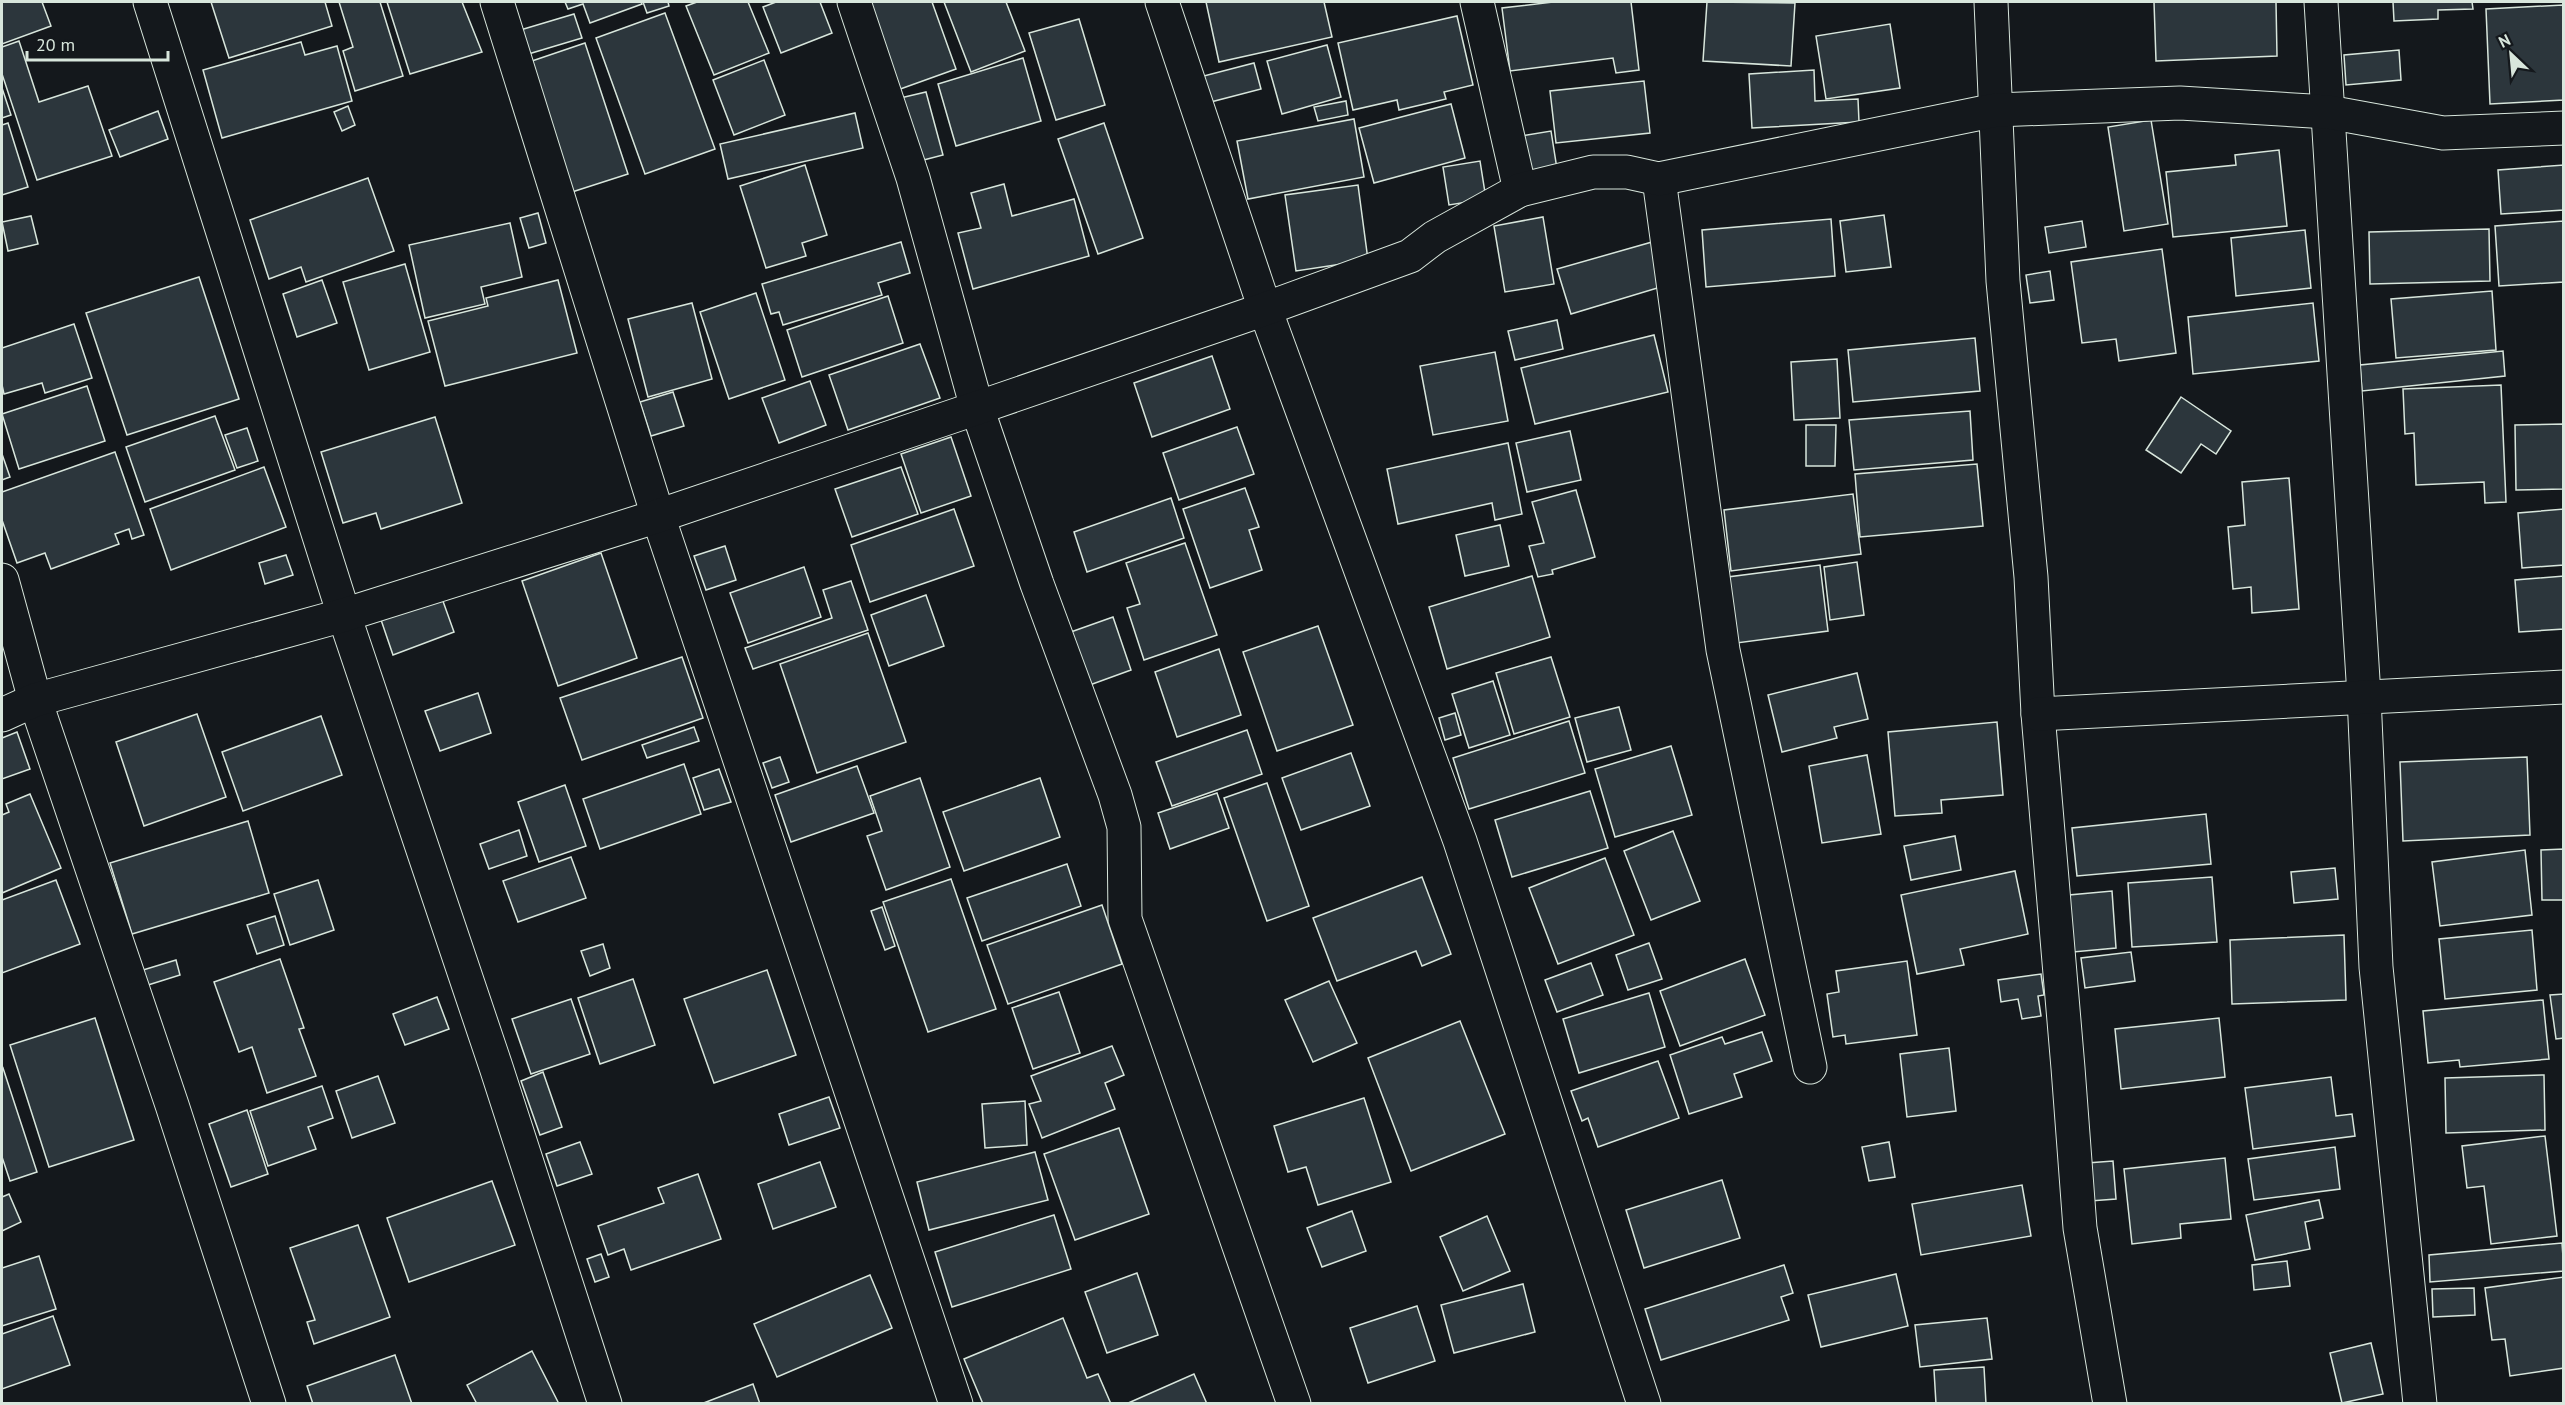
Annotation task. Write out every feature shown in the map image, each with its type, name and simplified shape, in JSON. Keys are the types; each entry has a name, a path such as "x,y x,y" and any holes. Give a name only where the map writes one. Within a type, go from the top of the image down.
{"street":[{"path":"150,2 344,615 496,1067 605,1404"},
{"path":"497,2 658,516 956,1404"},
{"path":"854,2 913,178 977,408 1037,584 1115,795 1124,827 1125,919 1294,1404"},
{"path":"1162,2 1265,309 1460,841 1644,1404"},
{"path":"1477,2 1520,190"},
{"path":"1991,2 2003,281 2031,577 2038,714 2080,1227 2110,1404"},
{"path":"2321,2 2364,696 2376,967 2420,1404"},
{"path":"2,715 35,700 344,615 658,516 977,408 1265,309 1410,256 1435,237 1520,190 1593,172 1627,172 1659,179 1996,110 2180,104 2328,112 2443,134 2564,128"},
{"path":"1659,179 1723,650 1810,1067"},
{"path":"2,580 35,700 269,1404"},
{"path":"2038,714 2564,687"}],"building":[{"path":"2,2 42,2 51,26 2,44"},
{"path":"211,2 325,2 332,26 229,58"},
{"path":"339,2 380,2 403,76 355,91 343,51 353,47"},
{"path":"387,2 462,2 482,52 410,74"},
{"path":"565,2 641,2 642,4 590,23 583,4 568,9"},
{"path":"643,2 668,2 669,6 647,13"},
{"path":"697,2 748,2 769,53 714,75 686,6"},
{"path":"776,2 820,2 832,33 781,53 763,7"},
{"path":"860,2 932,2 956,69 892,92"},
{"path":"944,2 1006,2 1025,51 971,72"},
{"path":"1206,2 1324,2 1332,37 1219,62"},
{"path":"1553,2 1631,2 1639,70 1616,73 1613,58 1510,71 1502,8"},
{"path":"1707,2 1795,3 1791,66 1703,61"},
{"path":"2154,2 2276,2 2277,56 2156,61"},
{"path":"2393,2 2472,2 2473,9 2438,10 2438,19 2394,21"},
{"path":"2563,5 2564,100 2490,104 2486,9"},
{"path":"665,13 715,149 645,174 596,38"},
{"path":"574,14 582,38 525,55 517,31"},
{"path":"1457,16 1473,85 1444,92 1446,99 1399,110 1397,100 1353,110 1338,43"},
{"path":"1079,19 1105,105 1056,120 1029,33"},
{"path":"1890,24 1900,88 1826,99 1816,36"},
{"path":"19,41 39,102 88,86 112,156 37,180 2,74 2,47"},
{"path":"301,42 305,55 337,46 352,101 222,138 203,70"},
{"path":"585,43 628,174 572,192 529,62"},
{"path":"1327,45 1341,97 1282,114 1267,61"},
{"path":"2399,50 2401,80 2346,85 2344,55"},
{"path":"1023,58 1041,121 956,146 938,84"},
{"path":"764,60 785,115 734,135 713,80"},
{"path":"1254,63 1261,89 1203,104 1196,78"},
{"path":"1814,70 1815,101 1858,99 1859,122 1752,128 1749,74"},
{"path":"1644,81 1650,133 1556,143 1550,91"},
{"path":"2,88 11,115 2,118"},
{"path":"926,92 943,155 912,163 896,99"},
{"path":"1346,101 1348,115 1318,121 1314,107"},
{"path":"1451,104 1465,158 1374,183 1359,128"},
{"path":"348,106 355,125 342,131 334,112"},
{"path":"158,111 168,139 120,157 109,130"},
{"path":"855,113 863,148 728,179 720,144"},
{"path":"1354,119 1364,177 1248,199 1237,141"},
{"path":"2151,120 2168,224 2124,231 2108,127"},
{"path":"8,123 28,187 2,195 2,125"},
{"path":"1104,123 1143,238 1098,254 1058,139"},
{"path":"1551,131 1557,169 1527,174 1521,136"},
{"path":"2279,150 2287,226 2173,237 2166,172 2236,165 2235,155"},
{"path":"1480,161 1486,199 1449,205 1443,167"},
{"path":"805,165 827,235 802,243 806,256 766,268 740,186"},
{"path":"2564,165 2564,210 2501,214 2498,170"},
{"path":"368,178 394,251 306,282 301,267 269,279 250,220"},
{"path":"1004,184 1012,216 1074,199 1089,256 973,289 958,233 981,228 971,193"},
{"path":"1358,185 1368,260 1296,271 1285,195"},
{"path":"538,213 546,243 529,248 520,218"},
{"path":"1884,215 1891,267 1846,272 1840,221"},
{"path":"31,216 38,244 8,251 2,222"},
{"path":"1543,217 1554,284 1505,292 1494,226"},
{"path":"1831,219 1835,276 1706,287 1702,230"},
{"path":"2082,221 2086,247 2049,253 2045,227"},
{"path":"2564,221 2564,282 2499,286 2495,226"},
{"path":"510,223 522,277 481,287 485,304 425,318 409,245"},
{"path":"2489,229 2490,281 2370,284 2369,232"},
{"path":"2305,230 2311,288 2236,296 2231,238"},
{"path":"901,242 910,273 878,283 882,295 783,325 779,312 771,314 762,284"},
{"path":"1652,242 1664,286 1571,314 1557,269"},
{"path":"2162,249 2176,353 2119,361 2116,339 2082,343 2071,262"},
{"path":"405,264 430,352 369,370 343,282"},
{"path":"2050,271 2054,300 2030,303 2026,275"},
{"path":"199,277 239,399 127,435 86,313"},
{"path":"322,280 337,323 297,337 283,294"},
{"path":"558,280 577,353 445,386 428,321 488,306 486,298"},
{"path":"2492,291 2496,350 2396,358 2391,299"},
{"path":"756,293 785,380 729,399 700,312"},
{"path":"888,296 903,343 802,377 787,330"},
{"path":"692,303 712,379 648,397 628,319"},
{"path":"2313,303 2319,361 2193,374 2188,317"},
{"path":"1557,320 1563,349 1515,360 1508,331"},
{"path":"74,324 92,378 45,393 42,383 4,394 2,348"},
{"path":"1654,335 1668,392 1535,424 1521,368"},
{"path":"1975,338 1980,391 1853,402 1848,350"},
{"path":"920,344 940,398 848,430 829,375"},
{"path":"2503,351 2505,376 2362,391 2360,365"},
{"path":"1495,352 1508,421 1433,435 1420,366"},
{"path":"1212,356 1230,409 1152,437 1134,383"},
{"path":"1837,359 1840,418 1794,420 1791,362"},
{"path":"810,381 826,425 779,443 762,398"},
{"path":"2501,385 2506,502 2485,503 2484,482 2416,485 2414,433 2405,434 2403,389"},
{"path":"87,386 105,441 19,469 2,414"},
{"path":"673,392 684,426 651,436 640,402"},
{"path":"2181,397 2231,431 2216,454 2201,444 2181,473 2146,450"},
{"path":"1970,411 1973,460 1854,470 1849,420"},
{"path":"215,416 235,470 145,502 126,447"},
{"path":"435,417 462,503 381,529 376,513 343,523 321,452"},
{"path":"2564,424 2564,489 2516,490 2515,425"},
{"path":"1806,425 1836,425 1835,466 1806,466"},
{"path":"1237,427 1254,474 1179,500 1163,453"},
{"path":"247,428 258,461 237,468 225,435"},
{"path":"1570,431 1581,480 1527,492 1516,443"},
{"path":"951,437 971,496 921,513 901,454"},
{"path":"1508,443 1522,514 1495,520 1492,503 1398,524 1387,469"},
{"path":"115,452 144,535 132,539 129,529 115,534 119,544 51,569 45,553 17,563 2,520 2,492"},
{"path":"2,454 10,477 2,480"},
{"path":"1977,464 1983,526 1860,537 1855,474"},
{"path":"264,467 286,527 171,570 150,509"},
{"path":"901,467 918,514 852,537 835,489"},
{"path":"2289,478 2299,609 2252,613 2251,587 2233,589 2228,527 2245,525 2242,482"},
{"path":"1245,488 1259,527 1249,530 1262,570 1210,588 1183,509"},
{"path":"1576,490 1595,557 1552,570 1553,574 1538,577 1529,546 1544,543 1532,502"},
{"path":"1853,494 1861,554 1731,571 1724,510"},
{"path":"1171,498 1184,538 1087,572 1074,532"},
{"path":"954,509 974,566 870,602 851,545"},
{"path":"2564,509 2564,565 2522,568 2518,513"},
{"path":"1500,525 1509,566 1465,576 1456,535"},
{"path":"1185,543 1217,635 1144,660 1127,608 1140,604 1126,563"},
{"path":"725,546 736,580 706,590 694,556"},
{"path":"601,553 637,658 558,686 522,581"},
{"path":"286,555 293,575 265,584 259,563"},
{"path":"1857,562 1864,615 1830,620 1824,567"},
{"path":"1820,565 1828,631 1729,644 1720,578"},
{"path":"804,567 821,617 748,643 730,593"},
{"path":"1532,576 1550,637 1447,669 1429,607"},
{"path":"2564,576 2564,629 2519,632 2515,580"},
{"path":"851,581 868,630 753,669 745,648 832,618 823,590"},
{"path":"439,590 454,632 393,655 378,611"},
{"path":"926,595 944,646 889,666 871,615"},
{"path":"1113,617 1131,670 1087,686 1068,633"},
{"path":"1318,626 1353,725 1277,751 1243,652"},
{"path":"868,633 906,742 817,773 780,664"},
{"path":"1219,649 1241,715 1177,737 1155,672"},
{"path":"682,657 703,718 582,760 560,698"},
{"path":"1551,657 1570,717 1514,734 1496,673"},
{"path":"1857,673 1868,719 1834,727 1837,738 1782,752 1768,695"},
{"path":"1493,681 1510,735 1469,748 1452,694"},
{"path":"478,693 491,733 440,751 425,711"},
{"path":"1619,707 1631,750 1587,762 1575,718"},
{"path":"1455,713 1461,735 1445,740 1439,718"},
{"path":"197,714 226,797 144,826 116,742"},
{"path":"321,716 342,775 243,811 222,752"},
{"path":"1569,721 1585,773 1469,809 1453,758"},
{"path":"1997,722 2003,795 1941,800 1942,813 1895,816 1888,732"},
{"path":"694,727 699,741 647,758 642,745"},
{"path":"1247,730 1262,774 1172,806 1156,762"},
{"path":"17,732 30,769 2,779 2,738"},
{"path":"1671,746 1692,815 1615,837 1595,769"},
{"path":"1351,753 1370,806 1301,830 1282,778"},
{"path":"1867,755 1881,834 1822,843 1809,766"},
{"path":"780,757 789,782 772,788 763,763"},
{"path":"2527,757 2530,835 2403,841 2400,762"},
{"path":"684,764 701,814 600,849 583,799"},
{"path":"857,766 874,813 791,842 775,795"},
{"path":"719,769 731,802 704,810 693,778"},
{"path":"920,778 950,867 886,890 867,836 882,831 870,796"},
{"path":"1040,778 1060,837 964,871 943,812"},
{"path":"1267,783 1309,906 1267,921 1224,798"},
{"path":"565,785 586,846 539,862 518,802"},
{"path":"1590,791 1608,848 1512,877 1495,820"},
{"path":"1217,793 1229,828 1170,849 1158,813"},
{"path":"30,794 61,868 2,893 2,815 9,812 6,804"},
{"path":"2206,814 2211,864 2077,876 2072,828"},
{"path":"248,821 269,893 132,934 110,863"},
{"path":"519,830 527,856 489,869 480,844"},
{"path":"1673,831 1700,901 1651,920 1624,851"},
{"path":"1955,836 1961,870 1911,880 1904,846"},
{"path":"2564,849 2564,900 2542,900 2541,850"},
{"path":"2525,850 2532,915 2440,926 2432,862"},
{"path":"571,857 586,898 518,922 503,881"},
{"path":"1605,858 1634,935 1558,964 1529,888"},
{"path":"1067,864 1081,906 982,941 967,898"},
{"path":"2335,868 2338,899 2294,903 2291,872"},
{"path":"2015,871 2028,934 1960,949 1964,965 1917,974 1901,895"},
{"path":"1422,877 1451,954 1422,966 1416,951 1337,981 1313,918"},
{"path":"2212,877 2217,942 2132,947 2128,883"},
{"path":"951,879 996,1009 928,1032 883,902"},
{"path":"56,880 80,944 2,973 2,900"},
{"path":"318,880 334,930 290,945 274,894"},
{"path":"2112,891 2116,948 2073,952 2069,895"},
{"path":"1102,905 1122,964 1008,1004 987,945"},
{"path":"882,907 895,946 885,950 871,911"},
{"path":"275,916 284,945 257,954 247,925"},
{"path":"2532,930 2537,990 2445,999 2439,939"},
{"path":"2344,935 2346,1000 2232,1004 2230,940"},
{"path":"1649,943 1662,979 1628,990 1616,955"},
{"path":"603,944 610,968 590,976 581,951"},
{"path":"2131,952 2135,981 2085,988 2081,958"},
{"path":"280,959 304,1028 299,1029 316,1076 267,1093 252,1047 239,1052 214,982"},
{"path":"1745,959 1765,1015 1680,1046 1660,991"},
{"path":"176,960 180,975 148,985 143,970"},
{"path":"1907,961 1917,1035 1846,1044 1845,1035 1833,1037 1827,994 1839,992 1836,971"},
{"path":"1591,963 1603,995 1557,1012 1545,980"},
{"path":"767,970 796,1055 714,1083 684,999"},
{"path":"2041,974 2044,995 2038,996 2041,1016 2022,1019 2018,999 2001,1002 1998,980"},
{"path":"633,979 655,1045 600,1064 578,998"},
{"path":"1329,981 1357,1043 1313,1062 1285,1000"},
{"path":"1059,992 1080,1053 1033,1069 1012,1008"},
{"path":"1649,993 1665,1047 1579,1073 1563,1019"},
{"path":"2564,994 2564,1038 2556,1039 2550,995"},
{"path":"437,997 449,1029 405,1045 393,1014"},
{"path":"571,999 590,1054 531,1074 512,1019"},
{"path":"2543,1000 2549,1059 2460,1067 2459,1060 2428,1063 2423,1011"},
{"path":"95,1018 134,1140 49,1167 10,1045"},
{"path":"2219,1018 2225,1077 2121,1089 2115,1029"},
{"path":"1460,1021 1505,1134 1411,1171 1368,1058"},
{"path":"1762,1032 1772,1061 1734,1074 1742,1097 1689,1114 1670,1055 1722,1037 1725,1044"},
{"path":"1112,1046 1124,1075 1105,1083 1115,1109 1042,1138 1029,1104 1041,1101 1031,1076"},
{"path":"1949,1048 1956,1111 1907,1117 1900,1054"},
{"path":"1658,1061 1679,1118 1598,1147 1588,1118 1582,1121 1571,1091"},
{"path":"3,1068 37,1172 10,1181 2,1157"},
{"path":"543,1072 562,1127 540,1135 521,1081"},
{"path":"2544,1075 2545,1130 2446,1133 2445,1078"},
{"path":"378,1076 395,1123 352,1138 336,1091"},
{"path":"2331,1077 2336,1116 2352,1114 2355,1136 2253,1149 2245,1088"},
{"path":"322,1086 333,1118 308,1127 316,1149 268,1166 250,1111"},
{"path":"829,1097 840,1128 789,1145 779,1114"},
{"path":"1364,1098 1391,1182 1318,1205 1306,1167 1288,1172 1274,1126"},
{"path":"1025,1101 1027,1145 985,1148 982,1104"},
{"path":"247,1110 268,1174 231,1187 209,1124"},
{"path":"1119,1128 1149,1214 1075,1240 1044,1154"},
{"path":"2545,1136 2557,1236 2491,1244 2484,1186 2467,1188 2462,1146"},
{"path":"580,1142 592,1174 557,1186 546,1154"},
{"path":"1889,1142 1895,1177 1869,1181 1862,1147"},
{"path":"2335,1147 2340,1189 2254,1200 2248,1159"},
{"path":"1035,1152 1048,1200 929,1230 917,1182"},
{"path":"2225,1158 2231,1219 2180,1224 2181,1238 2132,1244 2124,1169"},
{"path":"2113,1161 2116,1199 2090,1201 2087,1163"},
{"path":"820,1162 836,1207 773,1229 758,1184"},
{"path":"698,1174 721,1239 631,1270 624,1249 608,1255 598,1226 664,1203 658,1188"},
{"path":"1722,1180 1740,1238 1644,1268 1626,1210"},
{"path":"492,1181 515,1245 409,1282 387,1218"},
{"path":"2022,1185 2031,1236 1921,1255 1912,1204"},
{"path":"9,1194 21,1222 2,1231 2,1197"},
{"path":"2319,1200 2323,1218 2305,1222 2310,1249 2255,1260 2246,1215"},
{"path":"1352,1211 1366,1251 1322,1267 1307,1228"},
{"path":"1054,1215 1071,1269 952,1307 935,1252"},
{"path":"1487,1216 1510,1271 1463,1291 1440,1237"},
{"path":"358,1225 390,1317 314,1344 307,1322 315,1320 290,1248"},
{"path":"2562,1243 2564,1271 2430,1282 2429,1255"},
{"path":"601,1254 609,1277 595,1282 587,1259"},
{"path":"39,1256 56,1309 2,1326 2,1268"},
{"path":"2287,1261 2290,1286 2254,1290 2252,1265"},
{"path":"1784,1265 1793,1293 1781,1297 1789,1320 1661,1360 1645,1309"},
{"path":"1137,1273 1158,1335 1107,1353 1085,1292"},
{"path":"1896,1274 1908,1326 1821,1347 1808,1295"},
{"path":"870,1275 892,1328 777,1377 754,1324"},
{"path":"2564,1277 2564,1368 2510,1376 2505,1339 2492,1340 2485,1288"},
{"path":"1523,1284 1535,1332 1454,1353 1441,1305"},
{"path":"2474,1288 2475,1315 2433,1317 2432,1289"},
{"path":"1417,1306 1435,1361 1368,1383 1350,1328"},
{"path":"53,1316 70,1365 2,1389 2,1334"},
{"path":"1063,1318 1087,1378 1098,1374 1111,1404 983,1404 964,1359"},
{"path":"1987,1318 1992,1359 1920,1367 1915,1325"},
{"path":"2371,1343 2383,1394 2342,1403 2330,1353"},
{"path":"532,1351 559,1404 477,1404 467,1385"},
{"path":"395,1355 412,1404 313,1404 307,1386"},
{"path":"1984,1367 1986,1404 1936,1404 1934,1370"},
{"path":"1194,1374 1207,1404 1126,1404"},
{"path":"753,1384 760,1404 701,1404"}]}
